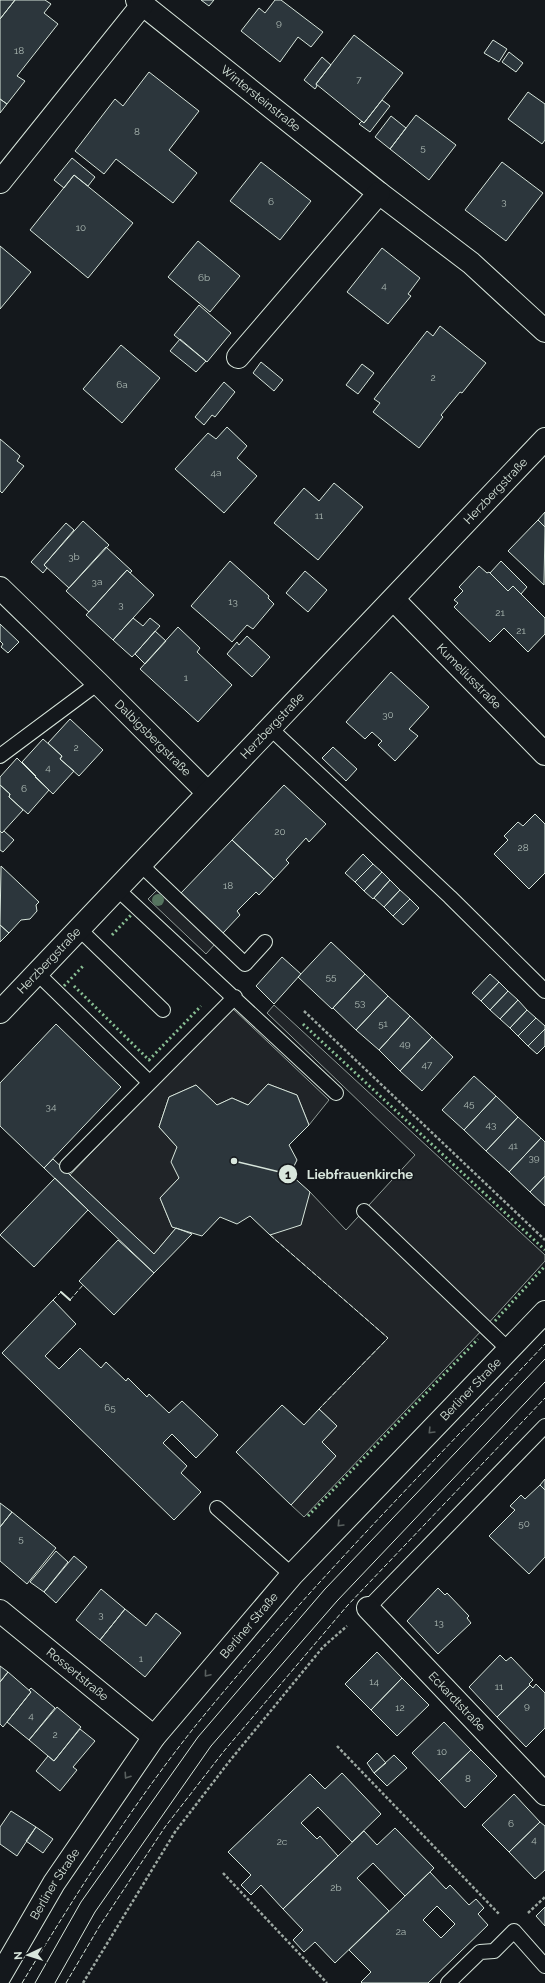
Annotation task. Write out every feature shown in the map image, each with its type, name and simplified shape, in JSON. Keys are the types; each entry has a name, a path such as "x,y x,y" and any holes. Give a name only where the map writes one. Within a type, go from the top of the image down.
{"street":[{"name":"Wintersteinstraße","path":"0,182 140,2 379,193 471,263 545,331"},
{"path":"238,357 379,193"},
{"name":"Herzbergstraße","path":"0,1012 116,888 394,600 545,439"},
{"name":"Dalbigsbergstraße","path":"0,588 208,793"},
{"name":"Kumeliusstraße","path":"394,600 545,754"},
{"name":"Berliner Straße","path":"0,1976 54,1883 154,1737 292,1575 545,1312"},
{"name":"Eckardtstraße","path":"368,1608 545,1794"},
{"name":"Rossertstraße","path":"0,1611 154,1737"}],"lane":[{"path":"0,756 98,683"},
{"path":"270,728 450,897 545,991"},
{"path":"140,864 245,964 265,942"},
{"path":"116,888 235,997 336,1093"},
{"path":"78,928 163,1010"},
{"path":"37,973 149,1082"},
{"path":"67,1166 235,997"},
{"path":"364,1211 509,1350"},
{"path":"368,1608 538,1435 545,1426"},
{"path":"217,1508 292,1575"},
{"path":"448,1983 480,1952 494,1951 514,1931 545,1966"}],"path":[{"path":"304,1011 545,1240"},
{"path":"83,1983 175,1832 323,1647 368,1608"},
{"path":"337,1746 514,1931 526,1915 545,1897"},
{"path":"223,1872 327,1983"}],"shaded area":[{"path":"157,890 215,944 206,954 148,899"},
{"path":"274,1005 545,1255 545,1261 485,1327 304,1517 291,1505 336,1456 322,1442 337,1426 319,1409 388,1338 270,1235 310,1192 346,1230 415,1155 267,1013"},
{"path":"230,1006 329,1100 309,1125 297,1095 268,1084 248,1105 232,1098 217,1105 196,1085 169,1097 159,1127 177,1147 179,1178 160,1198 172,1227 176,1228 154,1254 70,1175"}],"building":[{"path":"0,0 15,0 0,19"},
{"path":"15,0 45,0 51,4 44,13 58,24 17,76 25,81 7,104 0,99 0,19"},
{"path":"201,0 214,0 209,6"},
{"path":"275,0 281,0 323,32 311,47 298,37 280,62 241,31 259,8 265,13"},
{"path":"354,35 403,73 364,123 316,84"},
{"path":"493,40 507,49 499,62 484,53"},
{"path":"509,52 523,63 516,72 502,62"},
{"path":"322,57 331,65 316,84 317,86 315,89 304,80"},
{"path":"149,72 199,111 169,150 197,173 173,203 116,159 104,174 75,151 115,99 123,106"},
{"path":"528,92 545,104 545,140 542,144 508,119"},
{"path":"0,99 7,104 0,113"},
{"path":"382,100 390,106 370,132 359,124 362,121 364,123"},
{"path":"416,115 456,145 429,180 390,149"},
{"path":"391,116 406,128 390,149 375,137"},
{"path":"72,158 95,177 88,186 74,175 64,188 54,180"},
{"path":"261,162 311,201 280,240 230,201"},
{"path":"502,162 543,193 506,241 465,210"},
{"path":"74,175 133,223 88,278 30,230"},
{"path":"198,241 240,276 210,312 168,277"},
{"path":"0,246 31,272 0,309"},
{"path":"382,248 420,278 408,294 411,296 388,324 347,292"},
{"path":"199,305 231,333 207,362 174,335"},
{"path":"440,326 486,363 462,393 460,392 441,415 443,417 419,448 373,412 380,403 374,399 427,331 433,336"},
{"path":"180,339 206,361 196,372 170,351"},
{"path":"121,345 160,378 122,423 83,389"},
{"path":"261,362 283,380 274,391 253,373"},
{"path":"362,364 374,373 358,394 346,385"},
{"path":"224,382 235,392 215,417 212,415 204,425 195,417"},
{"path":"227,427 247,446 237,458 257,476 224,513 175,469 208,433 216,439"},
{"path":"0,439 20,456 17,461 24,466 2,493 0,491"},
{"path":"334,483 363,507 318,560 274,523 304,488 319,501"},
{"path":"545,512 545,527 538,520"},
{"path":"538,520 545,527 544,585 508,551"},
{"path":"83,521 109,545 69,588 44,565"},
{"path":"66,523 74,530 44,565 47,568 43,573 31,562"},
{"path":"106,547 132,571 130,573 127,570 89,612 66,591"},
{"path":"230,561 269,596 268,598 274,604 253,629 247,625 232,642 191,606"},
{"path":"501,561 527,587 521,594 513,586 508,591 490,573"},
{"path":"479,566 487,573 489,572 508,591 513,586 545,618 545,634 528,652 504,628 490,642 454,607 458,603 454,600 463,591 459,587"},
{"path":"127,570 154,595 113,640 86,615"},
{"path":"305,571 327,590 308,612 286,593"},
{"path":"133,618 143,626 150,618 160,626 132,657 113,640"},
{"path":"0,624 19,642 8,653 1,647 3,644 0,641"},
{"path":"178,627 200,648 197,652 232,685 198,722 140,669"},
{"path":"155,631 166,641 145,664 135,654"},
{"path":"247,636 270,657 252,677 227,654 237,642 239,645"},
{"path":"391,672 429,707 409,729 418,736 395,761 378,745 382,741 372,732 365,739 346,722"},
{"path":"70,719 103,750 79,776 60,759 62,756 48,743"},
{"path":"43,739 62,756 60,759 74,771 53,794 22,762"},
{"path":"333,747 357,769 346,781 322,758"},
{"path":"17,758 49,790 28,814 9,797 10,794 0,785 0,777"},
{"path":"0,785 10,794 9,797 23,810 2,833 0,831"},
{"path":"284,785 326,824 309,842 306,838 286,860 289,863 274,879 232,840"},
{"path":"535,814 545,824 545,873 529,889 494,854 508,840 504,836 518,822 523,826"},
{"path":"0,831 2,833 4,831 14,840 3,852 0,850"},
{"path":"232,840 274,879 259,895 256,892 237,911 240,915 223,933 181,893"},
{"path":"363,854 373,864 355,882 345,873"},
{"path":"373,864 382,872 364,891 355,882"},
{"path":"1,866 39,902 36,905 37,911 30,919 21,920 9,933 0,925"},
{"path":"382,872 390,880 373,899 364,891"},
{"path":"390,880 400,890 384,907 374,898"},
{"path":"400,890 410,899 393,916 384,907"},
{"path":"410,899 419,908 403,925 393,916"},
{"path":"0,925 9,933 0,942"},
{"path":"331,942 365,974 332,1009 298,977"},
{"path":"282,957 301,974 274,1004 256,986"},
{"path":"365,974 388,996 356,1030 333,1008"},
{"path":"490,974 499,982 481,1001 472,993"},
{"path":"499,982 508,991 490,1010 481,1001"},
{"path":"508,991 518,1000 500,1019 490,1010"},
{"path":"388,996 410,1016 379,1050 356,1030"},
{"path":"518,1000 527,1010 510,1028 500,1019"},
{"path":"527,1010 536,1018 518,1036 510,1028"},
{"path":"410,1016 432,1037 400,1071 379,1050"},
{"path":"536,1018 545,1026 545,1029 528,1046 518,1036"},
{"path":"56,1024 121,1087 44,1168 0,1126 0,1083"},
{"path":"545,1029 545,1046 537,1054 528,1046"},
{"path":"432,1037 453,1057 422,1091 400,1071"},
{"path":"474,1076 496,1096 464,1130 442,1110"},
{"path":"268,1084 297,1095 309,1125 289,1145 297,1160 290,1174 310,1192 301,1225 270,1235 250,1216 237,1224 220,1217 202,1236 172,1227 160,1198 179,1178 171,1162 177,1147 159,1127 169,1097 196,1085 217,1105 232,1098 248,1105"},
{"path":"496,1096 518,1117 486,1151 464,1130"},
{"path":"518,1117 541,1138 509,1172 486,1151"},
{"path":"541,1138 545,1142 545,1176 530,1192 509,1172"},
{"path":"53,1159 154,1254 176,1228 192,1234 154,1273 44,1168"},
{"path":"545,1176 545,1206 530,1192"},
{"path":"55,1178 88,1210 34,1267 0,1235"},
{"path":"118,1240 154,1273 114,1315 79,1281"},
{"path":"53,1300 76,1324 45,1356 59,1369 80,1348 101,1368 106,1362 126,1381 128,1378 147,1397 149,1394 169,1413 182,1401 218,1435 196,1458 172,1434 163,1443 187,1466 181,1473 201,1492 174,1520 2,1353"},
{"path":"282,1405 304,1425 319,1409 337,1426 322,1442 336,1456 291,1505 236,1452"},
{"path":"545,1479 545,1490 540,1485"},
{"path":"540,1485 545,1490 545,1557 529,1574 489,1536 515,1510 510,1506 521,1495 525,1499"},
{"path":"0,1503 12,1512 0,1527"},
{"path":"12,1512 56,1548 27,1584 0,1561 0,1527"},
{"path":"56,1551 68,1562 44,1592 30,1582"},
{"path":"74,1556 87,1567 56,1603 44,1592"},
{"path":"438,1588 445,1595 447,1593 469,1616 467,1618 471,1623 438,1654 407,1621"},
{"path":"101,1589 125,1609 100,1640 76,1620"},
{"path":"125,1609 146,1626 156,1613 181,1633 145,1677 100,1640"},
{"path":"377,1652 402,1678 371,1710 345,1684"},
{"path":"500,1655 506,1661 511,1657 533,1680 529,1684 530,1685 497,1717 469,1687"},
{"path":"0,1666 8,1672 0,1682"},
{"path":"8,1672 31,1692 3,1727 0,1724 0,1682"},
{"path":"402,1678 429,1705 397,1736 371,1710"},
{"path":"536,1684 545,1693 545,1728 526,1747 497,1717 530,1685 533,1688"},
{"path":"31,1688 55,1708 29,1740 7,1722 31,1692 29,1690"},
{"path":"57,1707 81,1727 54,1761 29,1740"},
{"path":"444,1722 471,1750 439,1781 412,1753"},
{"path":"80,1729 95,1741 73,1767 77,1770 60,1791 36,1771 48,1756 54,1761"},
{"path":"471,1750 497,1776 465,1808 439,1781"},
{"path":"377,1753 386,1763 374,1773 367,1763"},
{"path":"394,1755 407,1768 387,1786 374,1773"},
{"path":"342,1773 381,1814 352,1842 318,1807 301,1823 317,1839 320,1836 338,1856 283,1909 261,1885 251,1895 241,1885 251,1875 228,1852 310,1774 325,1789"},
{"path":"514,1794 540,1822 509,1852 482,1825"},
{"path":"11,1811 36,1827 17,1856 0,1844 0,1827"},
{"path":"540,1822 545,1826 545,1870 535,1879 509,1852"},
{"path":"36,1827 53,1839 43,1853 26,1841"},
{"path":"395,1828 434,1868 405,1896 373,1863 357,1878 389,1911 335,1963 315,1942 304,1952 293,1940 303,1930 283,1909 364,1831 377,1845"},
{"path":"430,1872 446,1889 450,1885 469,1905 476,1899 484,1908 478,1914 488,1925 428,1983 362,1983 361,1982 371,1972 349,1950","holes":["437,1906 455,1924 441,1938 423,1920"]},
{"path":"545,1907 545,1926 536,1916"}],"tram line":[{"path":"35,1983 81,1902 198,1737 325,1589 545,1359"},
{"path":"55,1983 95,1912 211,1746 337,1601 545,1382"}],"hedge":[{"path":"112,935 132,914"},
{"path":"64,986 83,966"},
{"path":"74,986 149,1060 201,1006"},
{"path":"303,1024 545,1250"},
{"path":"495,1321 545,1266"},
{"path":"308,1516 478,1339"}],"fence":[{"path":"270,1235 388,1338 319,1409"},
{"path":"70,1300 83,1285"},
{"path":"53,1300 61,1292"},
{"path":"22,1983 90,1874 137,1804 162,1769 215,1702 254,1656 336,1565 545,1344"},
{"path":"66,1983 99,1927 165,1827 224,1751 347,1606 545,1398"}],"wall":[{"path":"61,1292 70,1300"}],"place":[{"name":"Liebfrauenkirche","path":"234,1161"}]}
